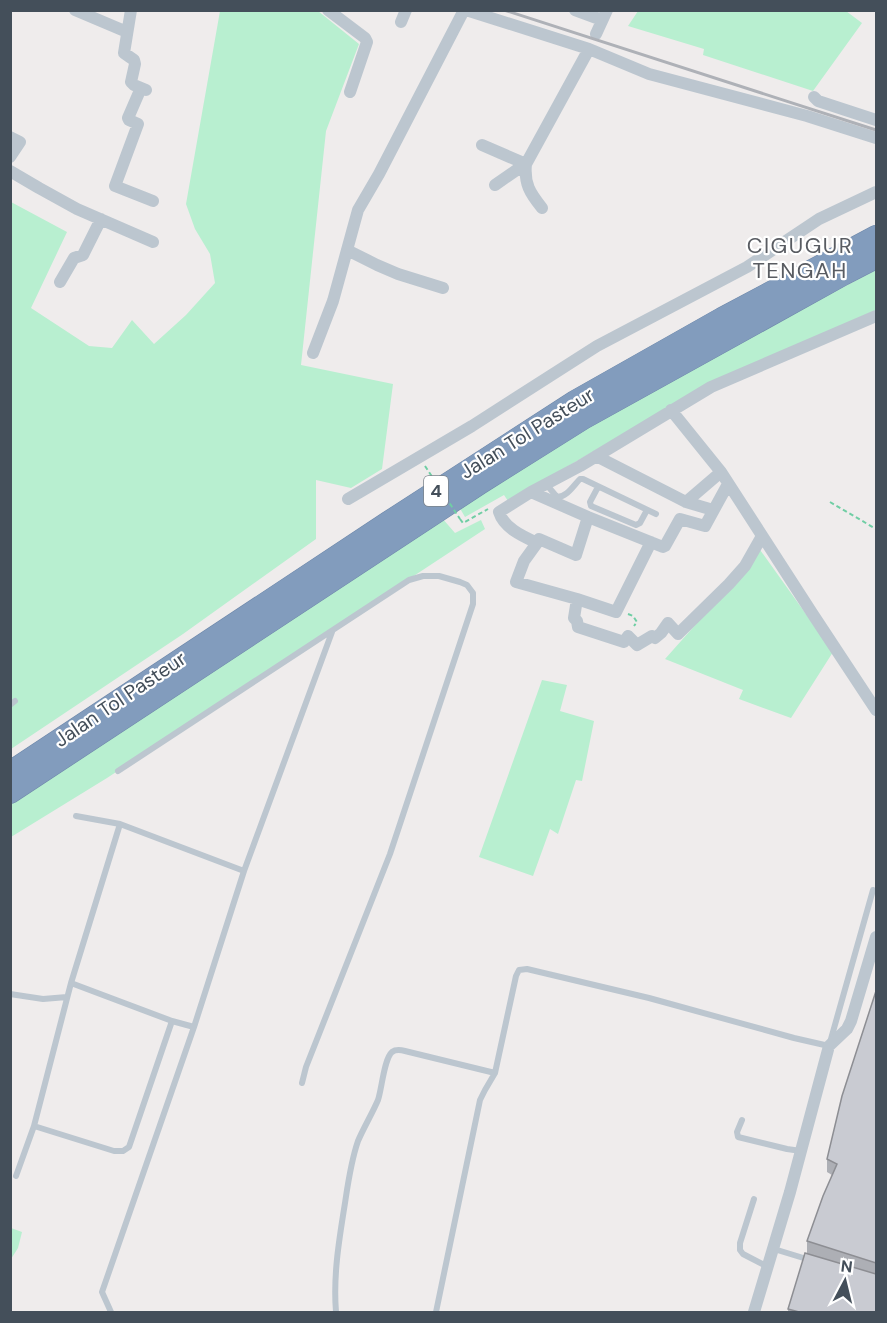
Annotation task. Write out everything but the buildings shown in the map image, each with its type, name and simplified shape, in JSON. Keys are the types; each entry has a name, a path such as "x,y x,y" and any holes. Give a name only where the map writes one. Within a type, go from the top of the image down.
{"highway":[{"name":"Jalan Tol Pasteur","path":"10,772 575,401 722,318 876,236"},
{"name":"Jalan Tol Pasteur","path":"10,793 499,471 604,408 832,280 876,258"}],"street":[{"path":"75,10 127,32"},
{"path":"131,10 124,53 134,60 135,64 131,82 143,89 128,118 138,124 115,186 153,201"},
{"path":"328,10 367,42 350,92"},
{"path":"313,353 333,301 358,210 465,10 589,49 649,74 807,116 876,138"},
{"path":"575,10 604,15 596,34"},
{"path":"542,208 528,189 526,164 589,49"},
{"path":"814,97 818,101 876,120"},
{"path":"10,137 20,142 10,157"},
{"path":"482,144 526,164"},
{"path":"495,185 526,164"},
{"path":"10,171 77,209 153,242"},
{"path":"348,499 472,426 597,346 747,267 819,219 876,192"},
{"path":"60,282 74,258 83,255 101,219"},
{"path":"347,250 398,274 443,288"},
{"path":"537,543 522,536 501,519 499,512 711,387 876,316"},
{"path":"671,410 721,472 876,710"},
{"path":"596,456 686,502 713,510"},
{"path":"686,502 721,472"},
{"path":"531,492 588,517 665,546 680,519 705,526 728,484"},
{"path":"588,517 576,555 539,539 524,561 516,582 616,612 651,542"},
{"path":"578,599 574,618 578,627 624,642 627,636 637,645 652,636 655,638 668,623 678,634 745,566 762,536"},
{"path":"754,1312 830,1046 847,1029 851,1021 876,937"}],"lane":[{"path":"546,484 560,498 581,478 656,514"},
{"path":"598,487 590,502 591,506 636,525 640,523 647,510"},
{"path":"118,771 409,580 423,576 439,576 467,585 473,593 473,603 462,641 390,854 302,1083"},
{"path":"111,1312 102,1292 194,1027 244,871 332,631"},
{"path":"76,816 120,824 244,871"},
{"path":"16,1176 34,1126 67,997 120,824"},
{"path":"436,1312 480,1100 495,1073 519,970 527,969 649,998 830,1046 873,890"},
{"path":"71,983 194,1027"},
{"path":"10,994 43,999 67,997"},
{"path":"34,1126 114,1151 123,1151 129,1147 172,1021"},
{"path":"336,1312 336,1254 350,1171 359,1140 377,1102 387,1060 391,1053 405,1050 495,1073"},
{"path":"742,1120 737,1132 738,1137 801,1151"},
{"path":"754,1199 740,1243 740,1250 743,1254 768,1267"},
{"path":"773,1249 814,1262"}],"path":[{"path":"425,466 463,523 504,501 507,506"},
{"path":"830,502 876,529"},
{"path":"616,612 633,616 637,622 627,636"}],"green space":[{"path":"220,11 318,11 359,44 326,131 301,365 393,384 382,469 351,488 316,480 316,539 183,634 11,749 11,202 67,232 31,308 89,346 112,348 132,320 154,344 186,315 215,283 210,254 195,229 186,204"},
{"path":"638,11 846,11 862,23 813,91 703,55 704,49 628,26"},
{"path":"876,270 876,310 706,386 508,501 504,495 465,517 458,505 688,368"},
{"path":"442,518 455,533 481,520 485,529 107,778 11,837 11,804"},
{"path":"758,547 833,652 791,718 739,699 743,690 665,659 747,567"},
{"path":"542,680 567,685 560,711 594,721 582,781 576,780 558,834 550,829 533,876 479,857"},
{"path":"11,1228 22,1232 18,1248 11,1259"}],"railway":[{"path":"504,10 876,130"}],"district":[{"name":"CIGUGUR TENGAH","path":"800,258"}]}
